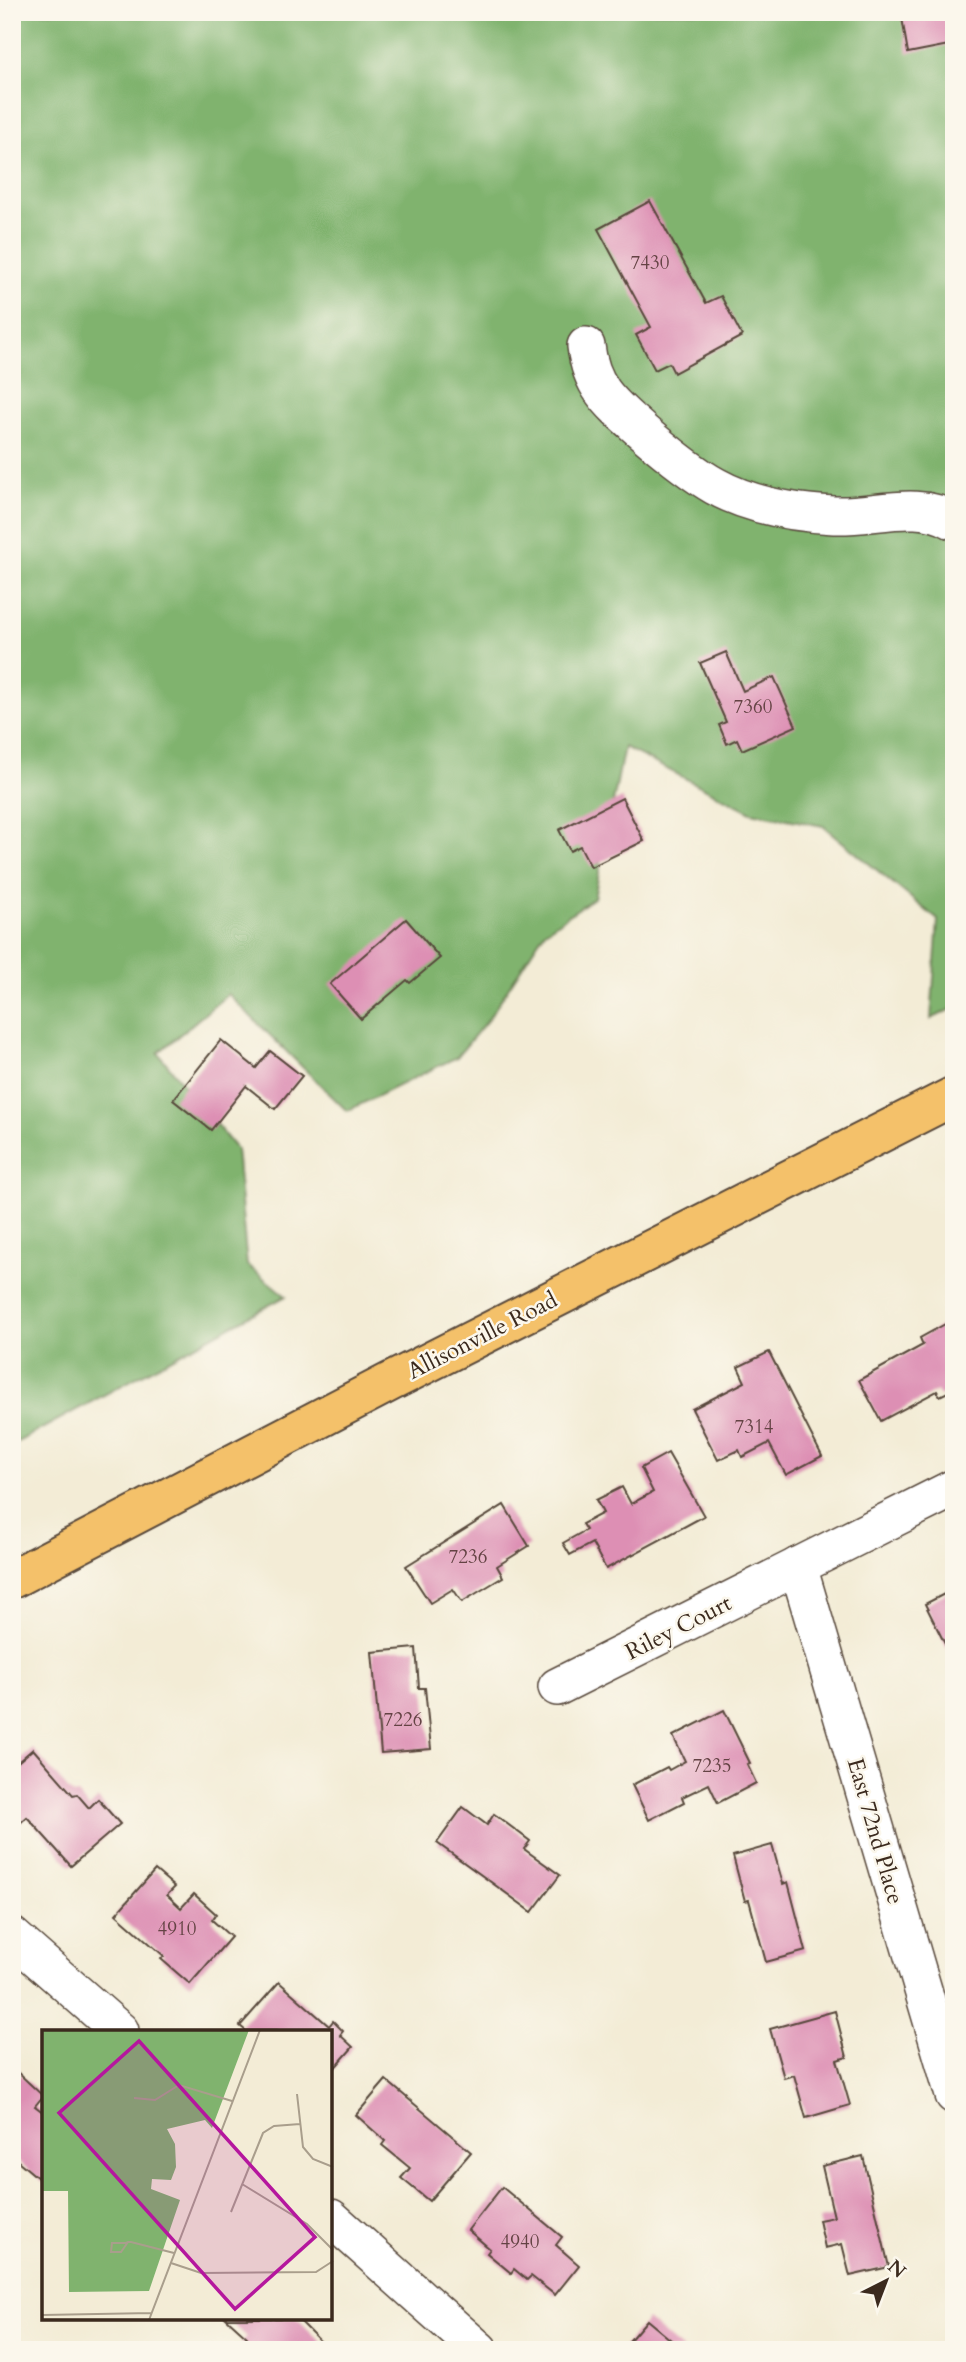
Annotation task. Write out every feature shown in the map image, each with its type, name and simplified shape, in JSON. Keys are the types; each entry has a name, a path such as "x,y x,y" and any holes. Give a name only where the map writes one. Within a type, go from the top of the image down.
{"main road":[{"name":"Allisonville Road","path":"12,1579 402,1376 954,1096"}],"street":[{"path":"586,346 588,364 605,397 664,450 715,486 743,499 794,510 835,515 918,511 945,516 954,521"},
{"name":"Riley Court","path":"557,1687 954,1488"},
{"name":"East 72nd Place","path":"799,1566 954,2095"},
{"path":"12,1936 119,2030"},
{"path":"332,2219 479,2350"}],"green space":[{"path":"12,12 954,12 954,1008 931,1019 938,920 823,826 751,812 624,747 594,898 545,931 489,1018 457,1057 347,1111 228,994 158,1053 236,1149 247,1265 286,1296 12,1445"}],"building":[{"path":"901,12 954,12 954,44 908,53"},
{"path":"650,201 706,303 721,296 742,336 674,373 669,363 655,370 636,335 651,327 598,229"},
{"path":"726,652 743,691 774,677 796,726 742,750 737,739 727,744 719,725 726,722 700,663"},
{"path":"622,798 644,841 591,867 580,846 570,851 559,830"},
{"path":"406,919 440,958 410,983 407,980 361,1019 330,984"},
{"path":"221,1040 256,1068 270,1051 302,1076 275,1109 246,1086 211,1130 173,1100"},
{"path":"947,1323 954,1334 954,1389 940,1396 937,1391 881,1421 859,1380 923,1345 920,1338"},
{"path":"769,1352 822,1456 786,1475 769,1443 742,1457 739,1450 718,1460 692,1409 745,1382 738,1367"},
{"path":"668,1453 704,1516 606,1569 592,1543 570,1555 563,1543 586,1530 582,1524 603,1513 596,1500 622,1487 631,1504 653,1492 641,1468"},
{"path":"504,1505 529,1546 497,1566 503,1577 462,1602 453,1589 430,1603 406,1566"},
{"path":"954,1589 954,1644 947,1648 925,1604"},
{"path":"416,1648 419,1688 425,1688 431,1749 381,1753 372,1652"},
{"path":"724,1710 750,1763 747,1764 756,1783 718,1803 709,1784 682,1797 684,1802 649,1820 632,1785 685,1761 673,1736"},
{"path":"33,1749 73,1795 77,1794 89,1808 98,1799 120,1824 71,1866 27,1817 20,1823 12,1814 12,1767"},
{"path":"463,1807 487,1825 494,1814 530,1841 524,1849 560,1875 532,1912 437,1843"},
{"path":"772,1845 783,1884 788,1882 806,1951 766,1962 749,1900 745,1901 733,1856"},
{"path":"155,1870 175,1887 167,1895 181,1908 194,1894 216,1914 212,1920 231,1937 190,1984 161,1959 164,1956 116,1914"},
{"path":"279,1982 329,2026 333,2021 343,2031 340,2035 353,2047 332,2071 332,2030 245,2030 240,2026"},
{"path":"835,2011 847,2057 837,2060 850,2105 806,2118 794,2075 784,2078 770,2029"},
{"path":"15,2070 42,2095 35,2106 42,2111 42,2181 12,2156 12,2073"},
{"path":"386,2080 471,2152 429,2201 401,2178 410,2168 382,2145 385,2141 356,2115"},
{"path":"863,2156 889,2267 850,2276 842,2244 825,2248 819,2220 834,2217 822,2166"},
{"path":"502,2187 562,2237 556,2245 579,2265 555,2295 531,2276 527,2280 514,2269 511,2273 487,2253 490,2249 468,2230"},
{"path":"228,2320 299,2320 329,2350 236,2350 247,2337"},
{"path":"647,2320 683,2350 627,2350 624,2347"}]}
